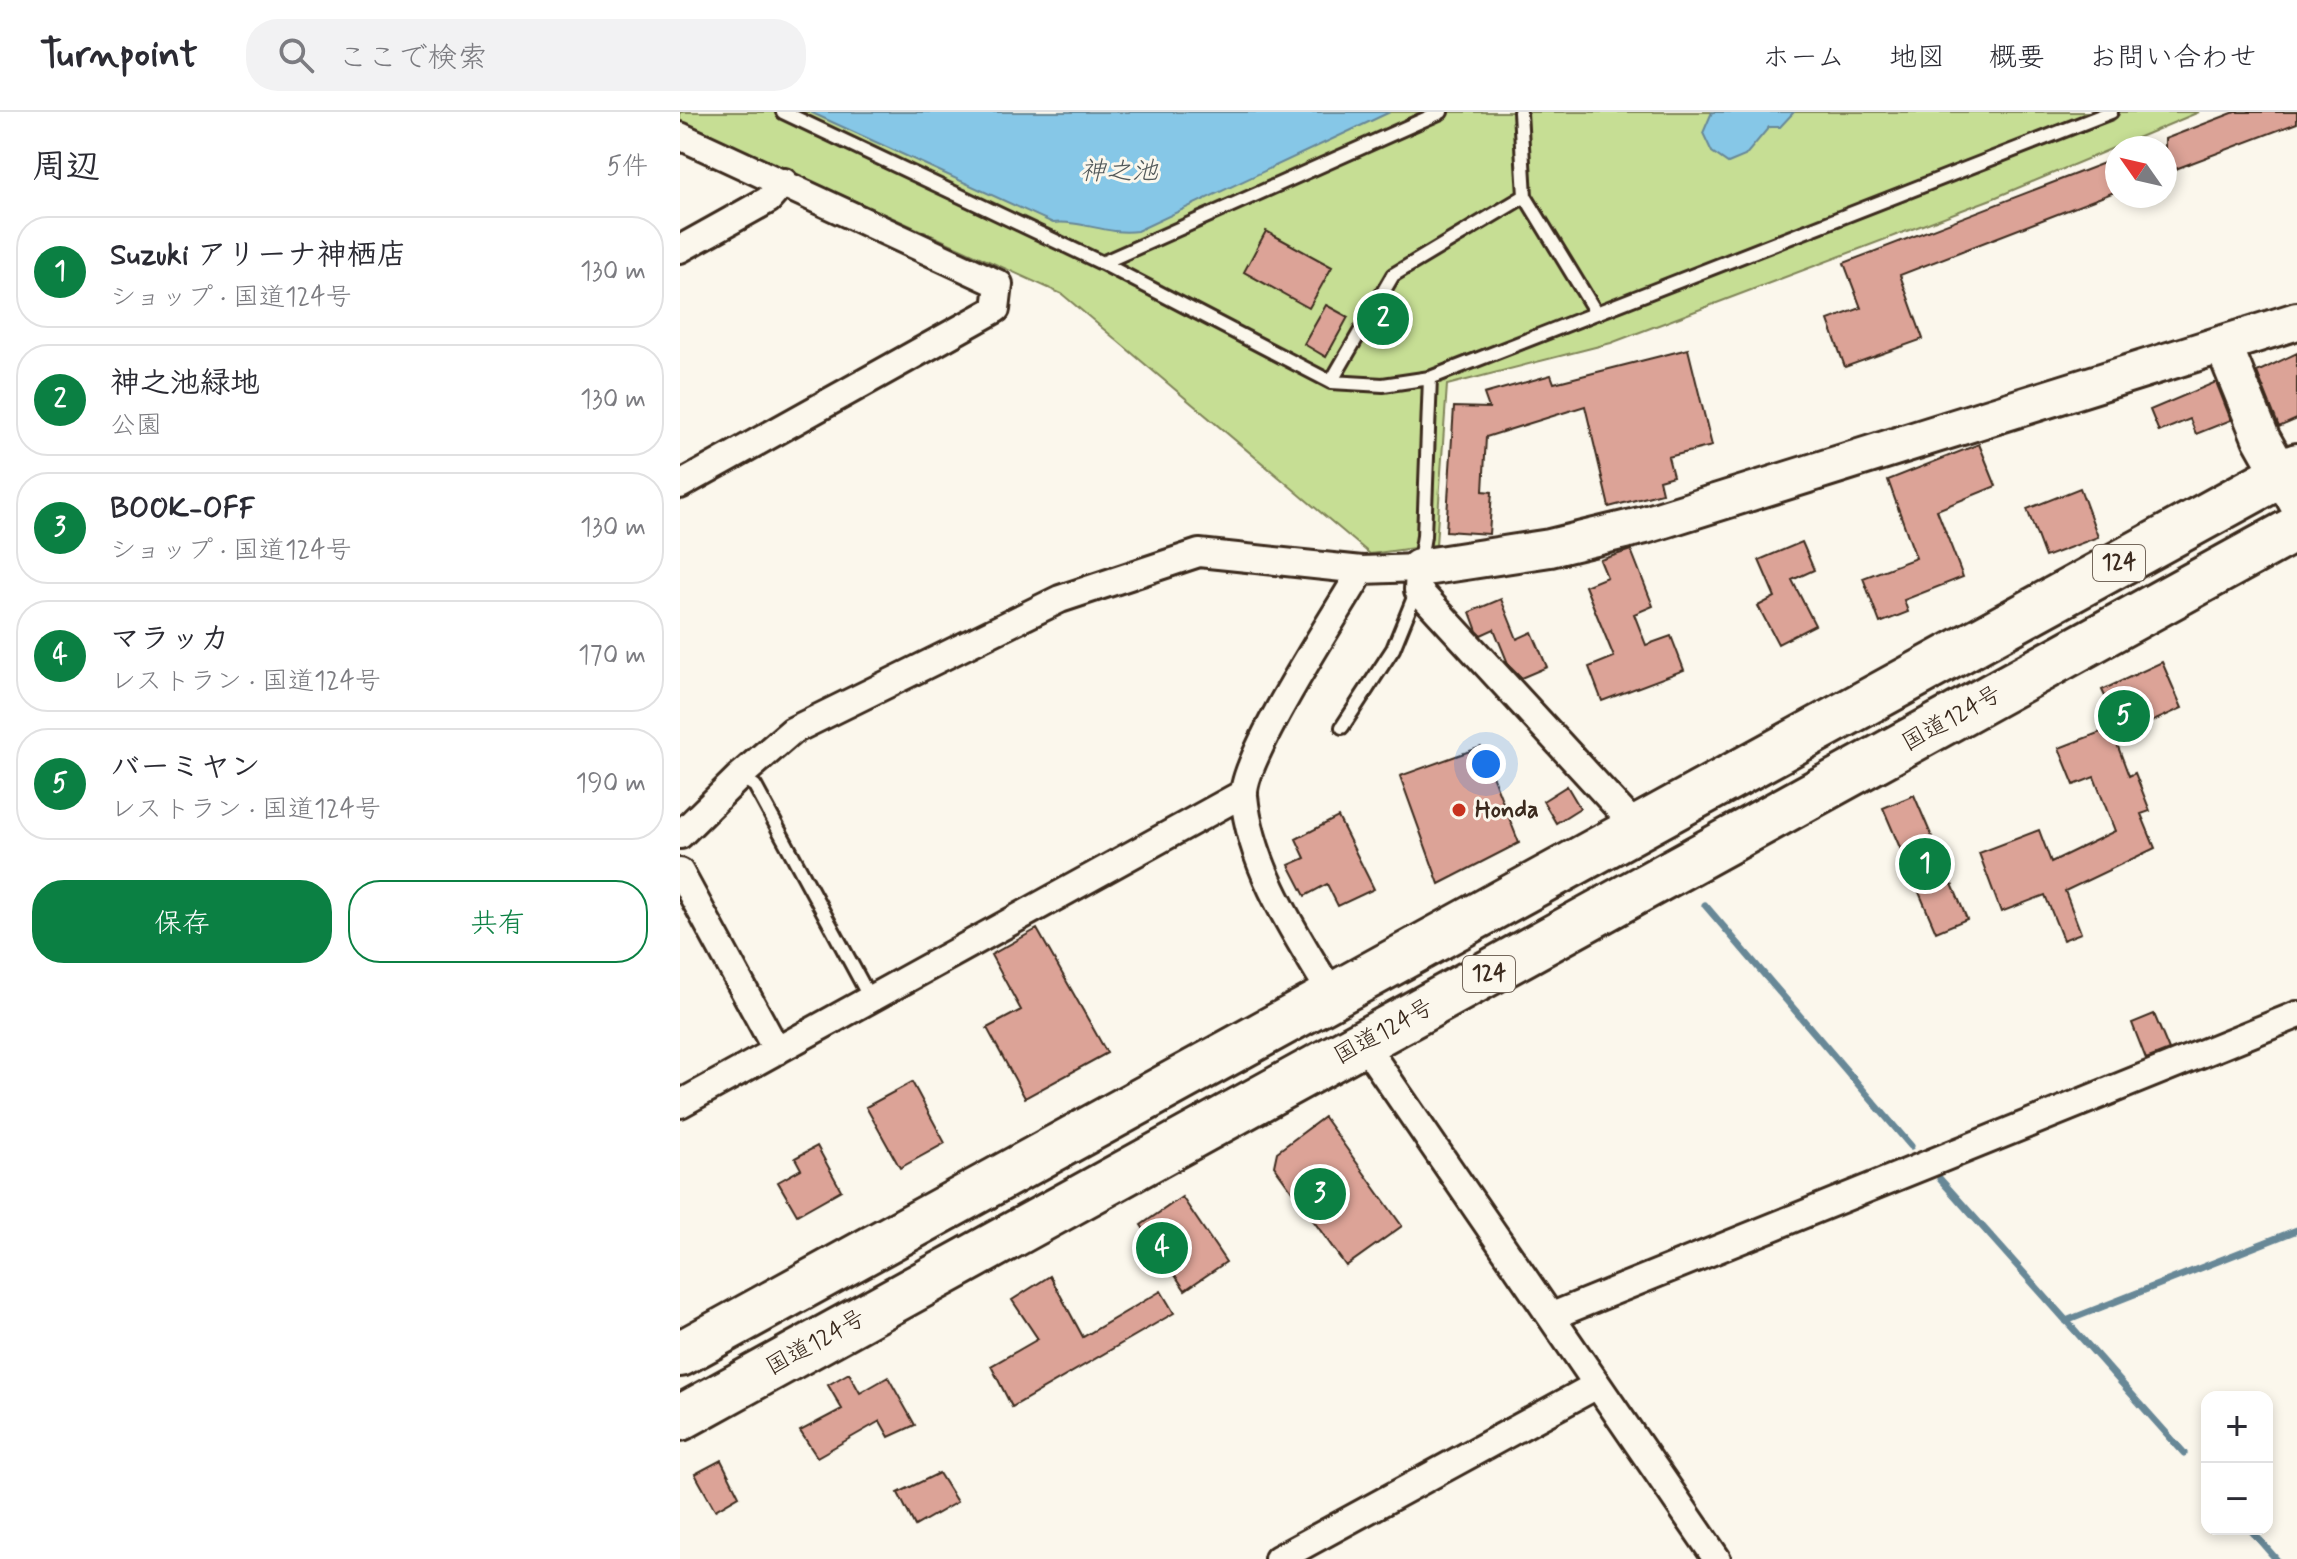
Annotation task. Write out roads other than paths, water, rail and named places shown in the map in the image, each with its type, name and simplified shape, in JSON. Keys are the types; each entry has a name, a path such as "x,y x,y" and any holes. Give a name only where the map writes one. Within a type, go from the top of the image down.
{"highway":[{"name":"124","path":"680,1354 1637,828 2292,481"},
{"name":"国道124号","path":"680,1418 2297,528"}],"street":[{"path":"680,136 999,284 996,309 680,485"},
{"path":"680,249 768,200 784,182"},
{"path":"680,835 740,776 792,731 1060,599 1165,563 1199,553 1418,579 1645,525 2297,321"},
{"path":"2223,344 2261,438 2292,481"},
{"path":"1333,996 1282,909 1256,848 1244,793 1264,737 1362,570"},
{"path":"1418,579 1637,828"},
{"path":"680,1104 1244,793"},
{"path":"680,872 777,1051"},
{"path":"1552,1316 2297,1015"},
{"path":"1363,1043 1717,1559"},
{"path":"1278,1559 1597,1385"}],"lane":[{"path":"783,112 1102,263 1331,382 1383,385 1430,378 2111,112"},
{"path":"1102,263 1441,112"},
{"path":"1520,112 1525,196 1595,311"},
{"path":"1331,382 1393,275 1525,196"},
{"path":"1342,727 1393,649 1418,579 1424,536 1430,378"},
{"path":"740,776 755,786 871,1000"}],"water":[{"name":"神之池","path":"810,112 1390,112 1137,231 1126,232 1053,223"},
{"path":"1712,112 1794,112 1780,127 1769,127 1745,156 1728,163 1712,152 1703,133"}],"waterway":[{"path":"1705,905 1911,1146"},
{"path":"1940,1179 2184,1453"},
{"path":"2066,1321 2297,1230"},
{"path":"2255,1535 2276,1559"}],"place":[{"name":"神之池緑地","path":"1383,319"},
{"name":"バーミヤン","path":"2124,716"},
{"name":"Honda","path":"1459,810"},
{"name":"Suzuki アリーナ神栖店","path":"1925,864"},
{"name":"BOOK-OFF","path":"1320,1194"},
{"name":"マラッカ","path":"1162,1248"}]}
